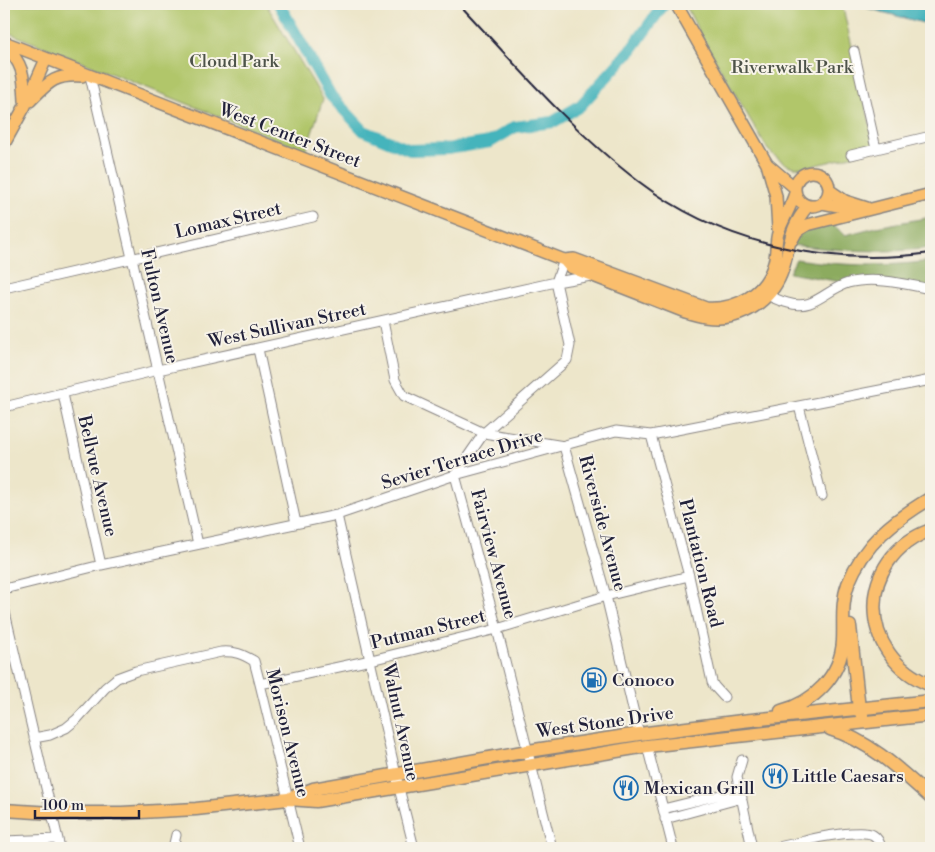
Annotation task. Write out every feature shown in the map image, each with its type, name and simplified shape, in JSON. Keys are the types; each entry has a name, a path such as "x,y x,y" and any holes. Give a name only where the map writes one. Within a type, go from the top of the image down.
{"highway":[{"path":"742,721 793,708 815,695 828,680 841,654 844,598 847,585 856,567 866,551 891,524 931,498"},
{"path":"931,530 912,539 894,554 879,578 874,603 876,628 891,658 909,674 931,685"},
{"path":"856,567 849,609 859,709 870,723"},
{"name":"West Stone Drive","path":"288,799 313,789 528,751 639,734 931,701"},
{"name":"West Stone Drive","path":"4,810 52,813 122,813 196,809 288,799 316,801 648,746 931,715"},
{"path":"648,746 650,741 656,738 717,730 726,723"},
{"path":"825,728 843,733 865,744 931,798"},
{"path":"587,756 599,748 633,742 639,734"}],"main road":[{"path":"676,4 758,150 767,164 794,190 802,204 814,206 822,203 866,209"},
{"path":"4,43 15,55 23,71 25,106"},
{"name":"West Center Street","path":"4,43 564,260 574,259 706,308 720,308 736,304 776,285 782,272 792,229 808,206"},
{"path":"4,144 25,106 46,59"},
{"path":"25,106 52,80 70,75 90,76"},
{"path":"758,150 790,172 803,174 818,173 827,182 829,190 827,197 822,203"},
{"path":"767,164 776,196 778,233"},
{"path":"794,190 796,181 803,174"},
{"name":"West Center Street","path":"564,260 570,267 685,312 702,317 735,316 755,306 764,292 774,265 778,233 794,190"},
{"path":"829,190 845,201 866,209"},
{"path":"790,243 798,231 807,225 931,194"}],"street":[{"path":"854,51 876,149"},
{"name":"Fulton Avenue","path":"90,76 198,544"},
{"path":"851,155 931,136"},
{"name":"Lomax Street","path":"4,288 313,217"},
{"path":"556,282 564,260"},
{"name":"West Sullivan Street","path":"4,407 158,370 556,282 592,276"},
{"path":"764,292 795,306 808,305 847,283 861,281 882,281 931,289"},
{"name":"Fairview Avenue","path":"552,848 497,628 455,475 484,433 567,360 570,345 556,282"},
{"name":"Riverside Avenue","path":"383,321 396,380 404,396 484,433 564,446 606,596 639,734"},
{"path":"258,349 296,523"},
{"name":"Sevier Terrace Drive","path":"4,588 100,564 337,515 455,475 616,431 651,435 931,380"},
{"name":"Bellvue Avenue","path":"63,394 100,564"},
{"path":"799,406 822,496"},
{"name":"Plantation Road","path":"651,435 689,576 712,682 724,697"},
{"name":"Walnut Avenue","path":"337,515 414,848"},
{"name":"Putman Street","path":"260,684 371,660 497,628 606,596 689,576"},
{"path":"4,608 59,844 4,842"},
{"name":"Morison Avenue","path":"34,738 50,735 66,728 117,678 136,671 232,651 241,654 254,661 300,848"},
{"path":"648,746 673,848"},
{"path":"742,760 737,777 752,848"},
{"path":"663,809 741,794"},
{"path":"665,819 741,794"},
{"path":"774,848 805,844 825,836 858,832 869,833 876,837 881,848"},
{"path":"173,848 176,835"}],"green space":[{"name":"Cloud Park","path":"4,4 266,4 323,99 306,151 4,31"},
{"name":"Riverwalk Park","path":"685,4 842,4 876,149 810,166 794,167 780,160 768,150 700,34"},
{"path":"931,217 931,248 878,251 791,245 797,231 832,224 845,235"},
{"path":"796,259 864,265 931,261 931,289 907,284 847,283 789,273"}],"water":[{"path":"863,4 931,4 931,25 867,8"}],"waterway":[{"path":"279,4 331,96 364,131 410,150 447,149 490,142 515,127 553,122 580,106 631,50 664,4"}],"railway":[{"path":"459,4 590,141 638,181 670,203 740,236 777,246 815,253 854,257 892,257 931,253"}],"place":[{"name":"Conoco","path":"594,680"},
{"name":"Little Caesars","path":"775,776"},
{"name":"Mexican Grill","path":"626,788"}]}
